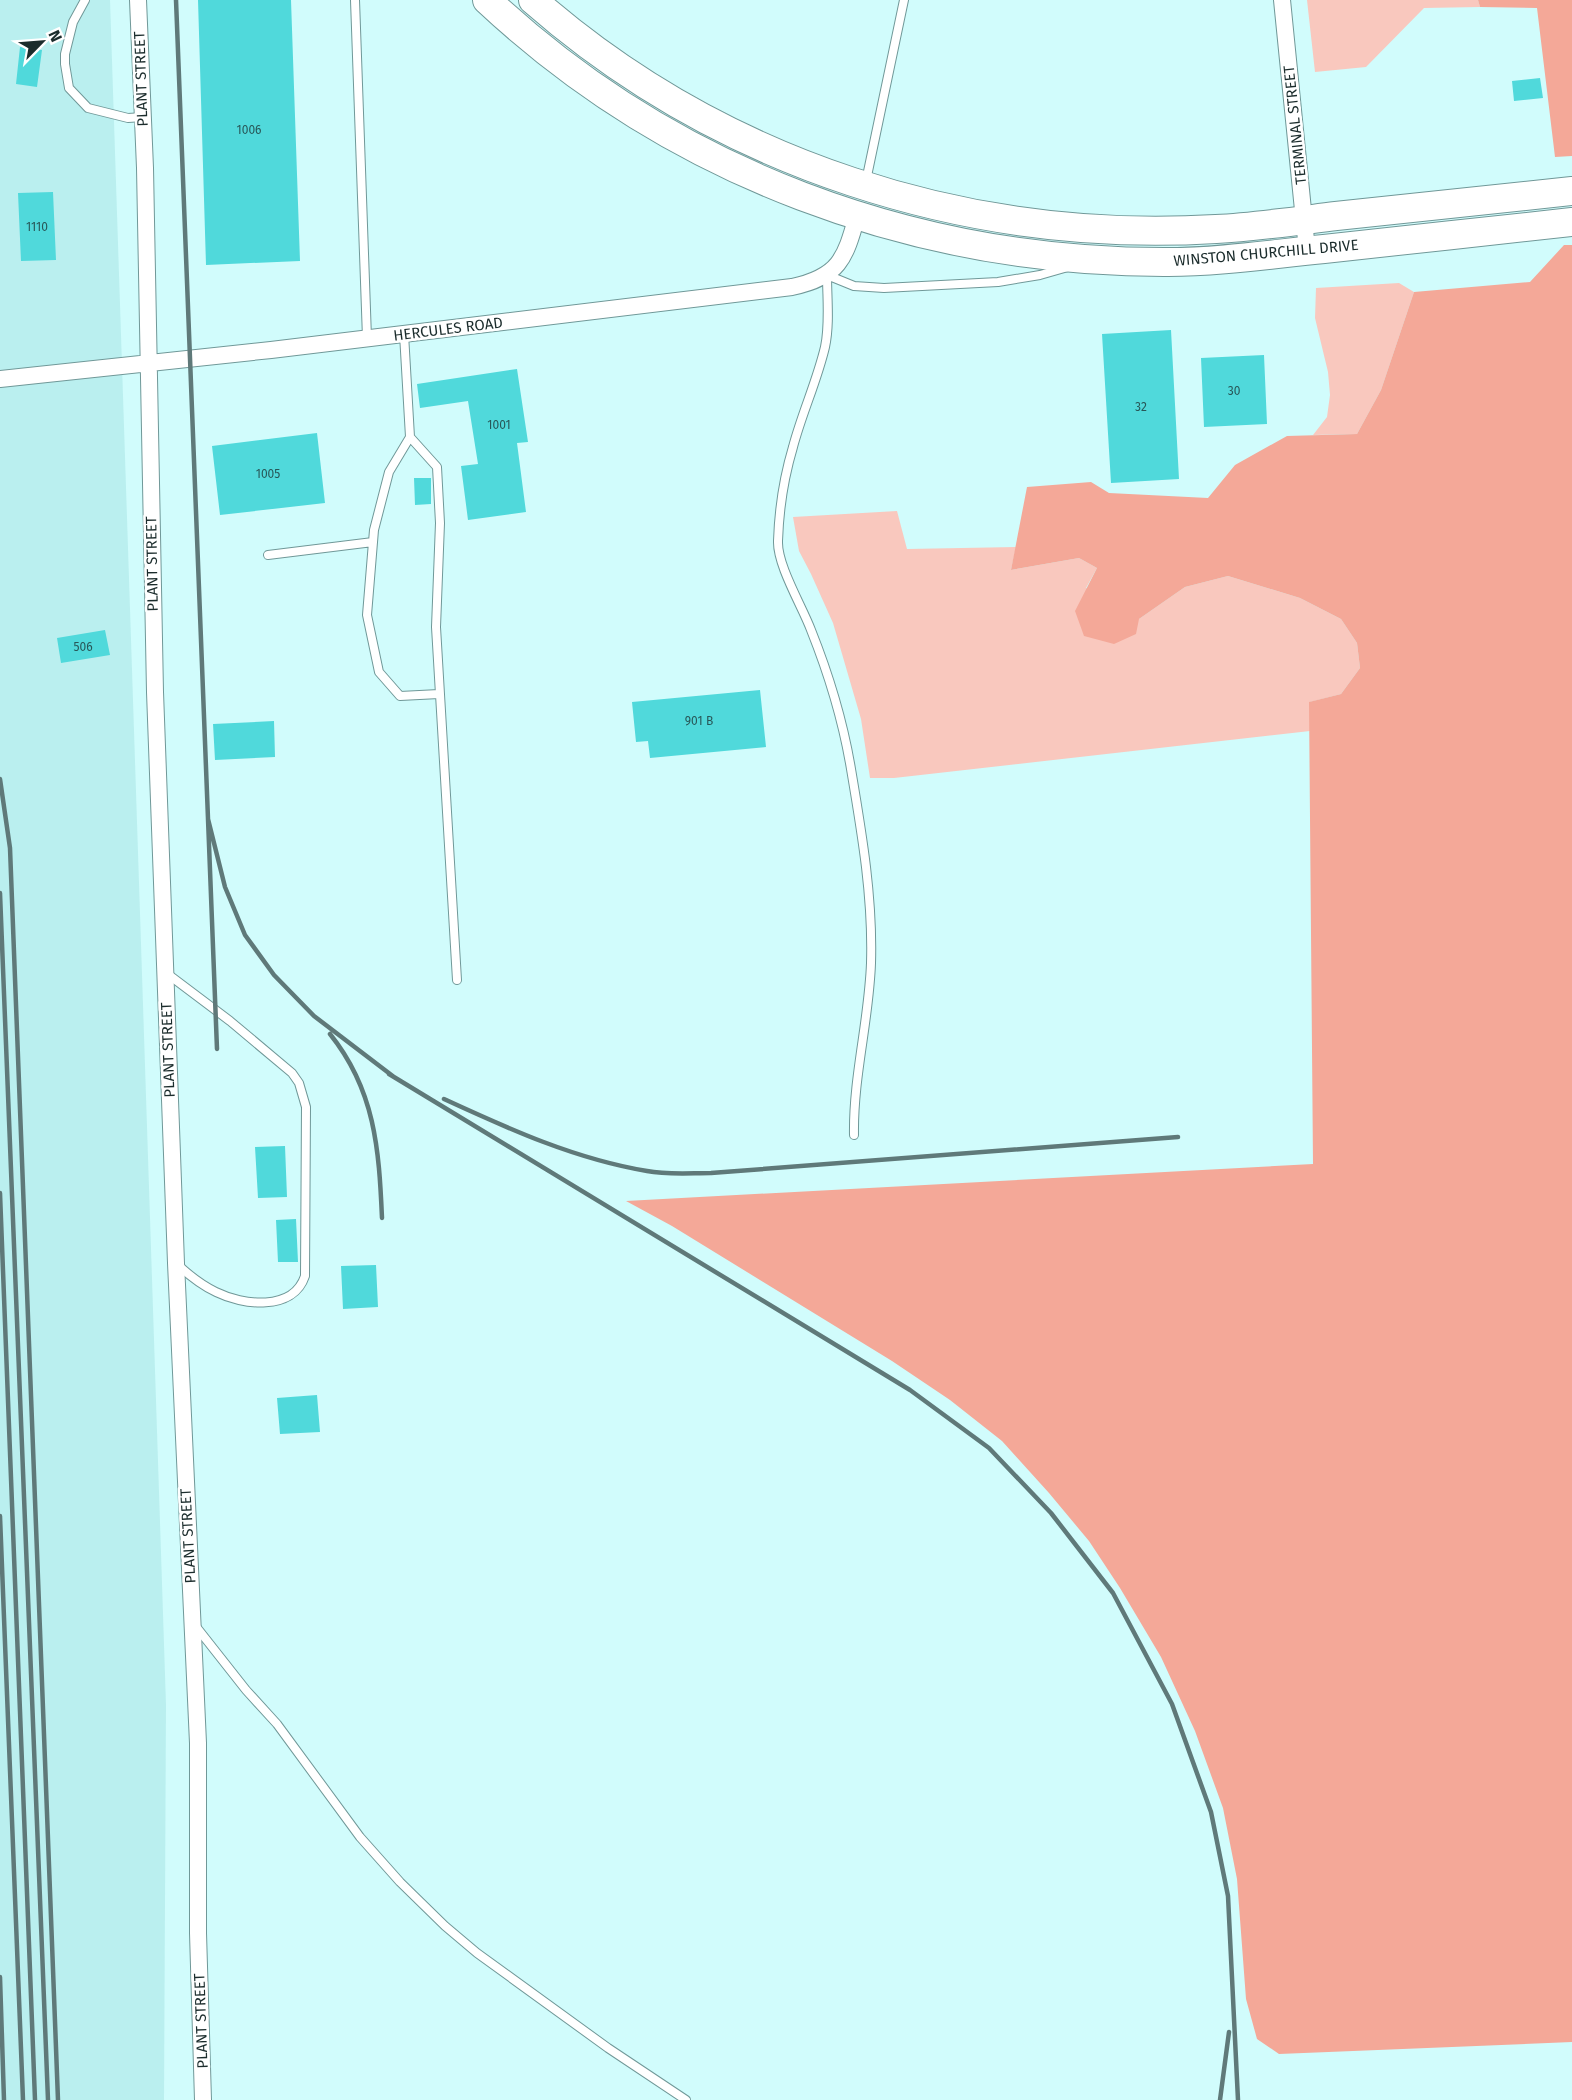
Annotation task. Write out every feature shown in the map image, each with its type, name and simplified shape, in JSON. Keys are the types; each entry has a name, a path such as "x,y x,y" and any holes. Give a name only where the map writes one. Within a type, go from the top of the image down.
{"highway":[{"name":"WINSTON CHURCHILL DRIVE","path":"487,0 560,63 612,100 675,138 729,166 799,196 861,201 911,200 1015,222 1142,231 1216,229 1572,191"},
{"name":"WINSTON CHURCHILL DRIVE","path":"533,0 609,61 671,101 725,130 772,151 914,232 967,244 1030,255 1093,260 1191,261 1235,259 1572,222"}],"street":[{"name":"PLANT STREET","path":"138,0 143,117 155,692 176,1263 198,1743 198,1933 203,2100"},
{"name":"TERMINAL STREET","path":"1282,0 1307,250"},
{"name":"HERCULES ROAD","path":"0,379 404,334 812,283 839,263 848,249 861,201"}],"lane":[{"path":"85,0 73,21 65,54 69,88 88,108 129,118 143,117"},
{"path":"355,0 368,338"},
{"path":"861,201 904,0"},
{"path":"854,1135 856,1076 867,1016 871,964 866,860 840,716 825,665 788,578 777,544 783,490 793,447 825,345 827,274 854,286 884,288 998,282 1040,275 1093,260"},
{"path":"404,334 410,437 389,472 374,530 367,615 379,672 400,696 439,694"},
{"path":"410,437 437,467 440,523 436,627 458,980"},
{"path":"267,555 373,542"},
{"path":"165,972 230,1021 292,1073 299,1083 306,1107 305,1276 303,1283 294,1293 282,1300 269,1303 240,1300 218,1293 193,1279 176,1263"},
{"path":"192,1621 246,1690 277,1724 360,1837 400,1882 438,1919 486,1959 608,2048 686,2100"}],"shaded area":[{"path":"0,0 110,0 166,1705 164,2100 0,2100"},
{"path":"1307,0 1478,0 1480,7 1424,8 1366,67 1315,72"},
{"path":"1478,0 1572,0 1572,156 1555,157 1537,8 1480,7"},
{"path":"1564,245 1572,245 1572,2042 1279,2054 1257,2039 1246,1999 1237,1879 1223,1808 1195,1731 1161,1657 1089,1541 1002,1441 950,1400 892,1361 672,1226 626,1201 1313,1164 1309,702 1341,694 1360,668 1357,643 1341,619 1300,598 1228,576 1185,587 1139,619 1136,634 1114,644 1084,636 1075,611 1097,568 1079,558 1011,570 1027,487 1091,482 1109,493 1208,498 1235,465 1287,436 1357,434 1381,390 1414,292 1530,282"},
{"path":"1399,283 1414,292 1381,390 1357,434 1313,435 1327,417 1330,395 1328,372 1315,318 1316,288"},
{"path":"897,511 907,549 1016,547 1011,570 1079,558 1097,568 1086,588 1139,619 1185,587 1228,576 1300,598 1341,619 1357,643 1360,668 1341,694 1310,702 1310,731 894,778 870,778 861,719 833,623 799,551 793,517"}],"building":[{"path":"198,0 291,0 300,261 206,265"},
{"path":"20,47 42,50 37,87 16,84"},
{"path":"1540,78 1543,98 1514,101 1512,81"},
{"path":"53,192 56,260 21,261 18,193"},
{"path":"1171,330 1179,479 1111,483 1102,334"},
{"path":"1264,355 1267,424 1204,427 1201,358"},
{"path":"517,369 528,442 517,443 526,512 468,520 461,466 478,464 468,401 420,408 417,384"},
{"path":"317,433 325,503 220,515 212,446"},
{"path":"414,478 431,478 431,504 415,505"},
{"path":"105,630 110,655 61,663 57,638"},
{"path":"760,690 766,747 650,758 648,741 636,742 632,702"},
{"path":"274,721 275,757 215,760 213,724"},
{"path":"285,1146 287,1197 258,1198 255,1147"},
{"path":"296,1219 298,1262 278,1262 276,1220"},
{"path":"376,1265 378,1307 343,1309 341,1266"},
{"path":"317,1395 320,1432 280,1434 277,1398"}],"railway":[{"path":"176,0 217,1049"},
{"path":"0,779 10,848 58,2100"},
{"path":"208,819 225,887 245,935 274,975 314,1016 394,1077"},
{"path":"0,893 48,2100"},
{"path":"330,1034 357,1077 372,1121 379,1168 382,1218"},
{"path":"389,1074 910,1390 989,1448 1051,1513 1113,1593 1172,1704 1211,1812 1228,1896 1238,2100"},
{"path":"444,1099 518,1132 568,1151 620,1166 679,1174 1178,1137"},
{"path":"0,1193 35,2100"},
{"path":"0,1516 23,2100"},
{"path":"0,1977 4,2100"},
{"path":"1220,2100 1229,2032"}]}
